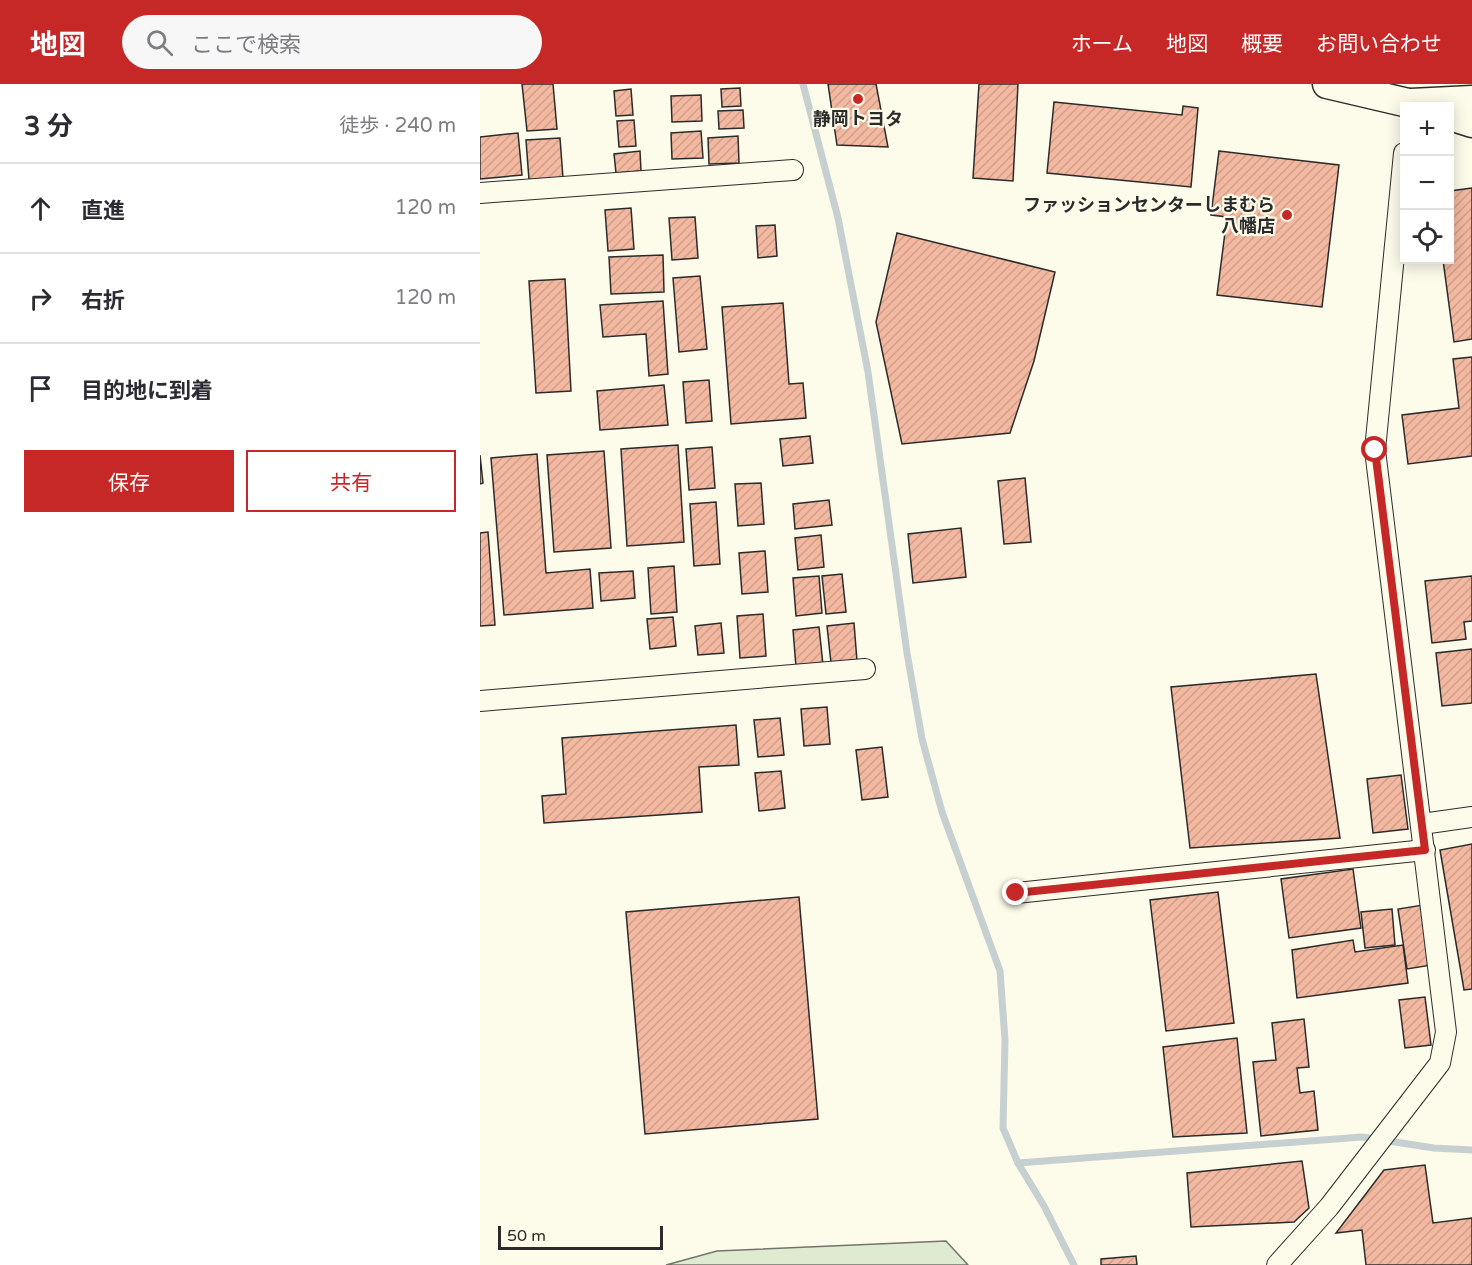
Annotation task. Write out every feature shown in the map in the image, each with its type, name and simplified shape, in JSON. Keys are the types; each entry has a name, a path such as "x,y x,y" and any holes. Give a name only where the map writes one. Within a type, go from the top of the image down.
{"main road":[{"path":"1328,84 1402,102"},
{"path":"1449,102 1472,100"},
{"path":"1454,118 1472,123"}],"street":[{"path":"1377,84 1409,102"},
{"path":"1277,1265 1329,1207 1440,1063 1446,1032 1375,450 1404,156"},
{"path":"480,193 793,170"},
{"path":"480,701 865,669"},
{"path":"1422,824 1472,818"},
{"path":"1016,893 1425,850"}],"green space":[{"path":"946,1241 968,1265 666,1265 717,1251"}],"building":[{"path":"522,84 553,84 557,129 527,131"},
{"path":"828,84 876,84 888,147 837,145"},
{"path":"979,84 1018,84 1013,181 973,178"},
{"path":"740,88 741,106 722,107 721,89"},
{"path":"631,89 633,115 616,116 614,91"},
{"path":"701,95 702,121 672,122 671,96"},
{"path":"1054,102 1182,115 1183,106 1198,108 1191,187 1047,173"},
{"path":"743,110 744,128 719,129 718,111"},
{"path":"634,120 636,146 619,147 617,121"},
{"path":"701,131 703,158 672,159 671,133"},
{"path":"518,133 522,175 480,179 480,137"},
{"path":"738,136 739,163 709,164 708,138"},
{"path":"560,138 563,178 529,180 526,140"},
{"path":"640,151 641,171 616,173 614,154"},
{"path":"1219,151 1339,165 1322,307 1217,295 1227,217 1211,215"},
{"path":"1472,188 1472,339 1454,342 1444,264 1454,264 1454,190"},
{"path":"631,208 634,249 608,251 605,210"},
{"path":"695,217 698,258 672,260 669,218"},
{"path":"775,225 777,256 758,258 756,226"},
{"path":"897,233 1055,272 1034,361 1010,433 902,444 876,322"},
{"path":"663,255 664,292 611,294 609,257"},
{"path":"700,276 707,349 679,352 673,278"},
{"path":"565,279 571,391 536,393 529,281"},
{"path":"663,301 668,374 649,376 646,334 603,337 600,305"},
{"path":"783,303 789,384 803,383 806,418 731,424 722,307"},
{"path":"1472,357 1472,456 1408,464 1402,415 1459,408 1453,359"},
{"path":"709,380 712,421 686,423 683,382"},
{"path":"664,385 668,425 600,430 597,391"},
{"path":"810,436 813,463 783,466 780,439"},
{"path":"678,445 684,542 627,546 621,449"},
{"path":"712,447 715,488 689,490 686,449"},
{"path":"604,451 611,548 554,552 547,455"},
{"path":"537,454 546,573 590,569 593,608 504,615 491,458"},
{"path":"480,455 483,483 480,484"},
{"path":"1025,478 1031,542 1004,544 998,481"},
{"path":"761,483 764,524 738,526 735,484"},
{"path":"829,500 832,525 795,529 793,504"},
{"path":"716,502 720,564 694,566 690,504"},
{"path":"961,528 966,577 913,583 908,534"},
{"path":"488,532 495,625 480,626 480,533"},
{"path":"821,535 824,567 798,570 795,538"},
{"path":"765,551 768,592 742,594 739,553"},
{"path":"674,566 677,612 651,614 648,568"},
{"path":"633,571 635,598 601,601 599,573"},
{"path":"842,574 846,612 826,614 822,576"},
{"path":"819,576 822,613 796,616 793,578"},
{"path":"1472,576 1472,621 1464,622 1466,639 1432,643 1425,581"},
{"path":"763,614 766,656 740,658 737,616"},
{"path":"673,617 676,646 650,649 647,619"},
{"path":"721,623 724,653 698,655 695,626"},
{"path":"854,623 857,661 831,663 827,626"},
{"path":"819,627 823,665 796,667 793,630"},
{"path":"1472,649 1472,703 1442,706 1436,653"},
{"path":"1316,674 1340,838 1190,848 1171,687"},
{"path":"827,707 830,744 804,746 801,709"},
{"path":"780,718 784,755 758,757 754,720"},
{"path":"736,725 739,765 699,767 702,812 544,823 542,796 566,794 562,738"},
{"path":"882,747 888,797 862,800 856,750"},
{"path":"781,771 785,808 759,811 755,773"},
{"path":"1401,775 1408,829 1373,833 1367,779"},
{"path":"1472,844 1472,989 1464,990 1440,850"},
{"path":"1353,869 1361,928 1289,938 1281,879"},
{"path":"1218,892 1234,1023 1166,1031 1150,900"},
{"path":"799,897 818,1119 645,1134 626,912"},
{"path":"1423,905 1432,965 1407,969 1398,909"},
{"path":"1392,909 1395,945 1365,948 1361,912"},
{"path":"1353,940 1355,952 1403,945 1408,983 1297,998 1292,950"},
{"path":"1425,997 1431,1045 1405,1048 1399,1000"},
{"path":"1304,1019 1309,1067 1297,1068 1300,1093 1314,1091 1318,1130 1261,1136 1253,1062 1276,1060 1272,1023"},
{"path":"1237,1038 1247,1133 1173,1137 1163,1047"},
{"path":"1302,1161 1309,1208 1294,1222 1191,1227 1187,1173"},
{"path":"1425,1165 1433,1223 1472,1218 1472,1265 1366,1265 1362,1230 1336,1233 1384,1170"},
{"path":"1136,1256 1137,1265 1101,1265 1101,1259"}],"waterway":[{"path":"803,84 838,218 868,372 907,653 922,739 942,812 1000,971 1005,1040 1003,1128 1018,1163 1044,1206 1074,1265"},
{"path":"1018,1163 1362,1137 1434,1148 1472,1150"}],"place":[{"name":"静岡トヨタ","path":"858,99"},
{"name":"ファッションセンターしまむら 八幡店","path":"1287,215"}],"route":[{"path":"1016,893 1425,850 1375,450"}]}
